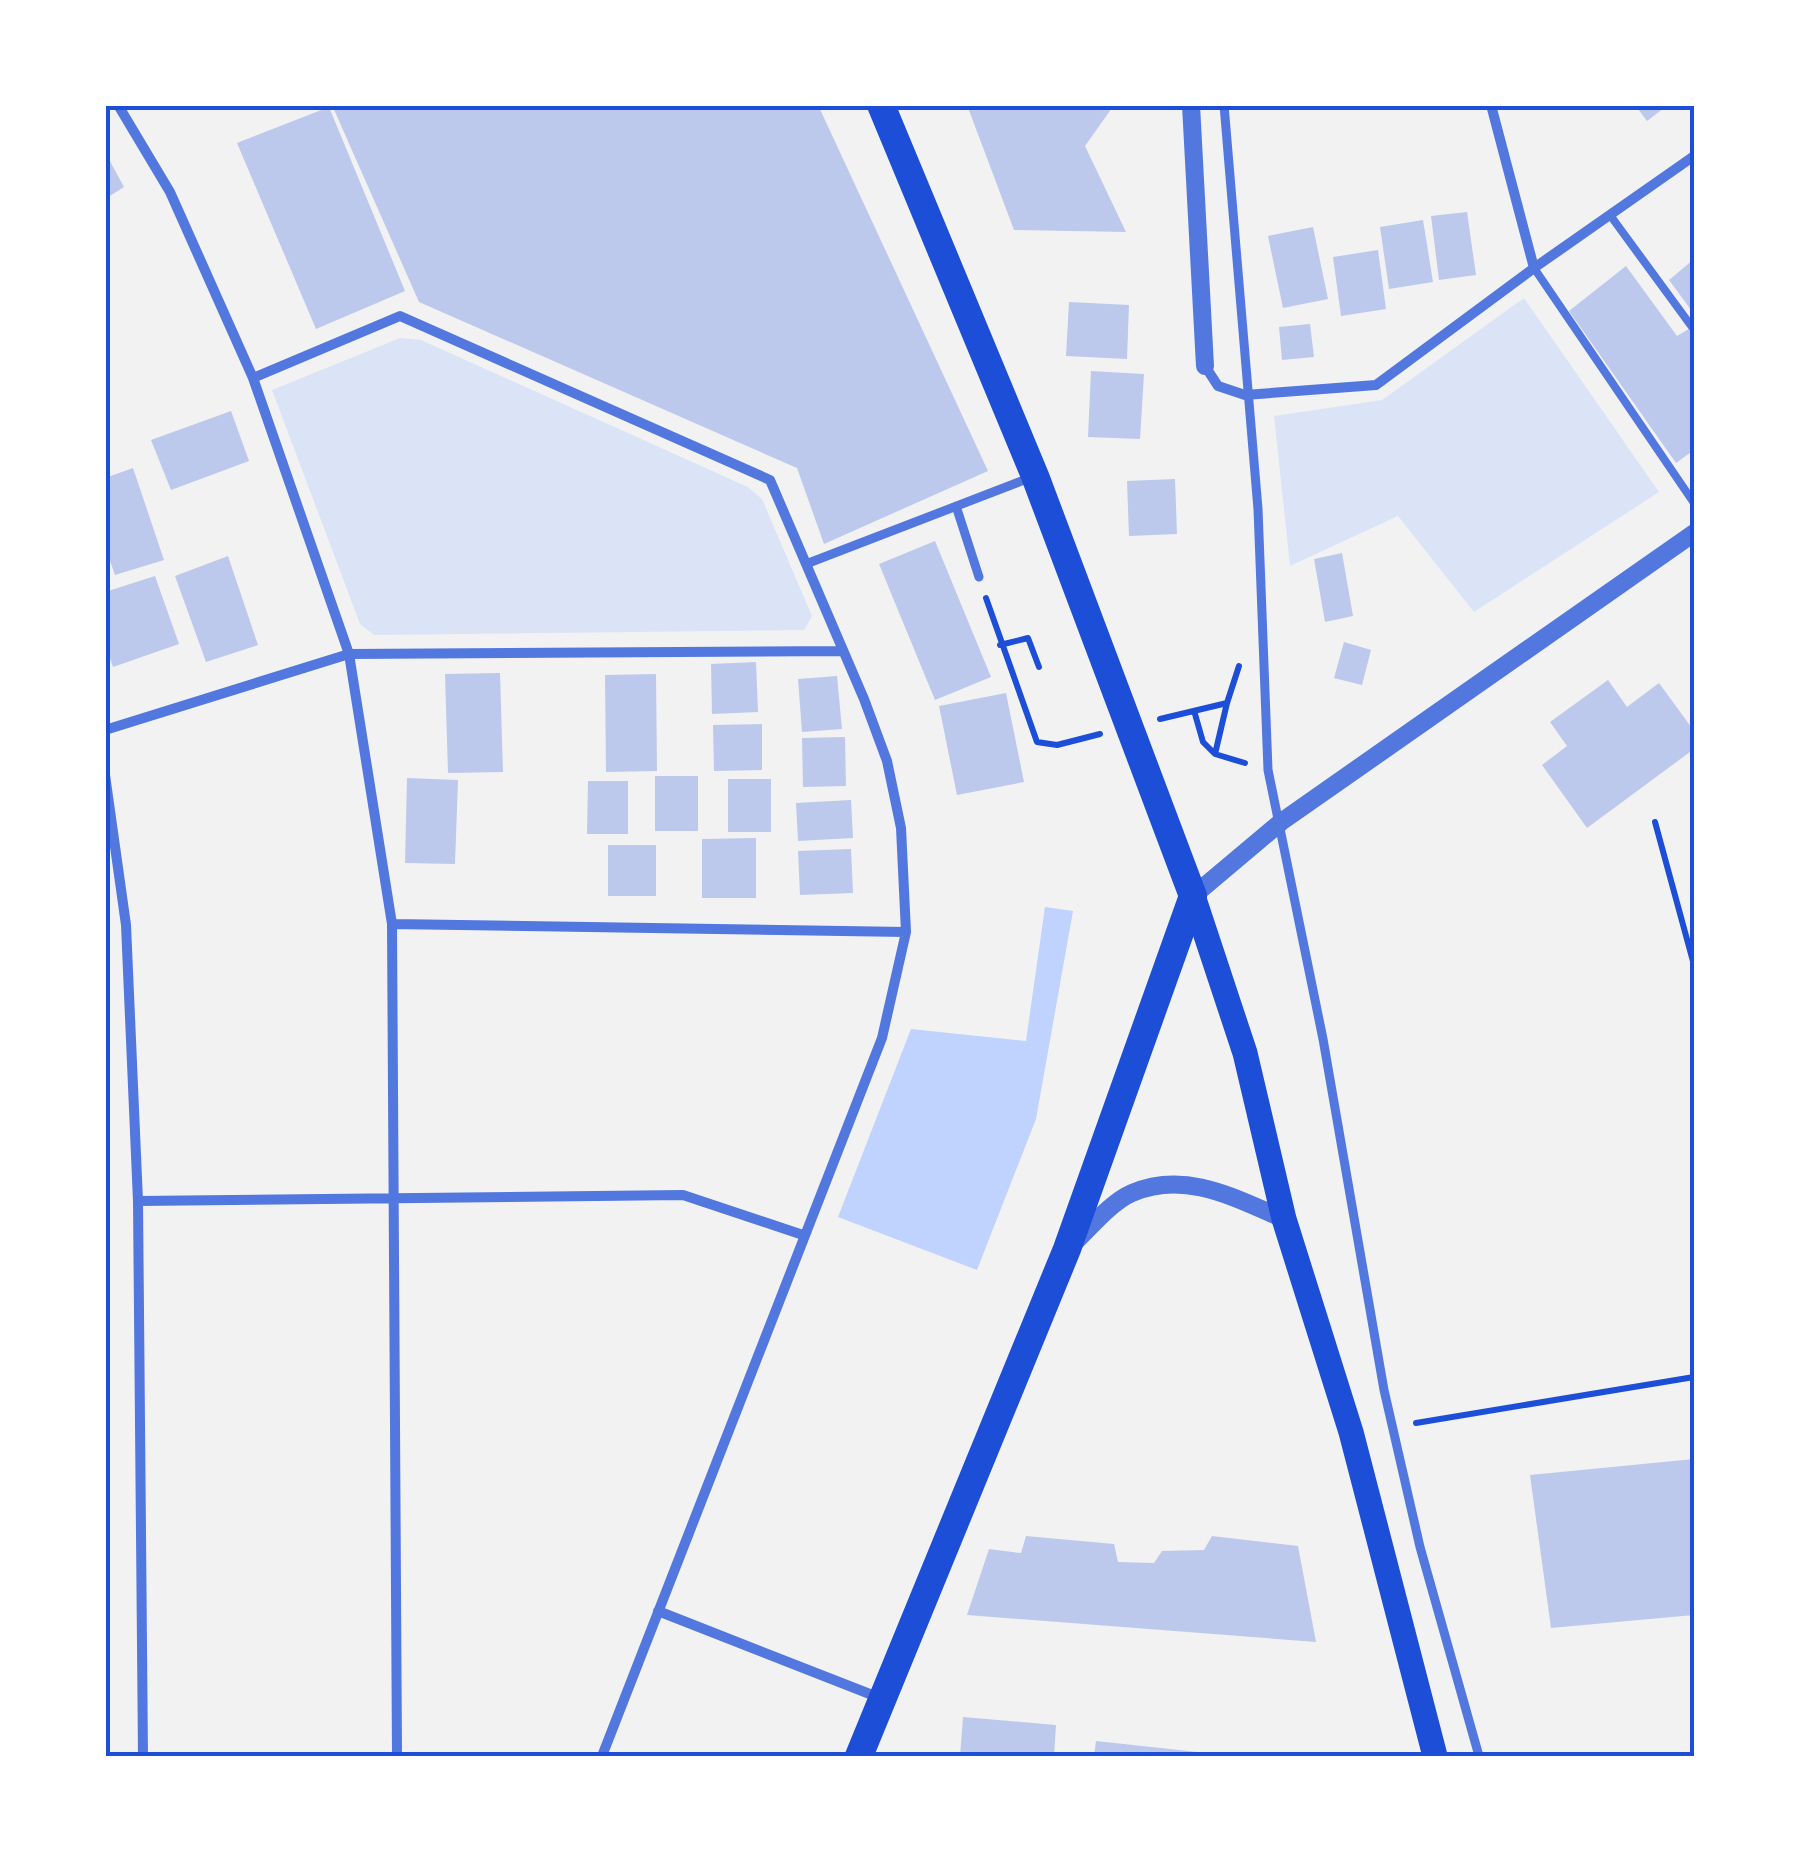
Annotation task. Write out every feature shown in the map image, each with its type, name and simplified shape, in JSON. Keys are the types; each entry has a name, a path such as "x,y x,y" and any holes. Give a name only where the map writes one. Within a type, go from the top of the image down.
{"highway":[{"path":"860,1756 1067,1249 1193,896 1035,476 880,105"}],"main road":[{"path":"1193,896 1244,1052 1284,1219 1350,1432 1435,1756"}],"street":[{"path":"118,105 170,192 253,378 349,654 392,924 397,1756"},
{"path":"1191,105 1205,366 1218,386 1246,395 1376,385 1694,156"},
{"path":"1224,105 1258,509 1268,770 1282,822 1384,1390 1420,1548 1479,1756"},
{"path":"1491,105 1534,268"},
{"path":"253,378 400,316 770,480 887,761 900,828 906,932 882,1038 602,1756"},
{"path":"806,564 1035,476"},
{"path":"956,506 979,577"},
{"path":"1193,896 1282,822 1694,533"},
{"path":"105,730 349,654 842,651"},
{"path":"105,775 126,925 138,1201 143,1756"},
{"path":"392,924 906,932"},
{"path":"1067,1249 1129,1193 1171,1183 1213,1188 1284,1219"},
{"path":"138,1201 683,1195 803,1234"},
{"path":"658,1611 881,1698"}],"lane":[{"path":"1610,215 1692,328"},
{"path":"1534,268 1694,503"}],"path":[{"path":"1000,644 1028,638 1039,666"},
{"path":"1215,754 1227,703"},
{"path":"1195,714 1203,742 1215,754 1268,770"},
{"path":"1654,822 1694,965"},
{"path":"1394,1427 1694,1378"}],"shaded area":[{"path":"1524,298 1659,492 1474,612 1398,516 1290,566 1274,416 1382,400"},
{"path":"400,338 421,340 748,487 762,499 812,616 804,630 374,635 360,624 272,390"}],"water":[{"path":"1045,907 1073,911 1036,1119 977,1270 838,1217 911,1029 1026,1041"}],"building":[{"path":"332,105 818,105 988,471 824,544 797,468 419,302"},
{"path":"967,105 1114,105 1085,146 1126,232 1014,230"},
{"path":"1635,105 1668,105 1647,121"},
{"path":"329,107 405,291 316,329 237,143"},
{"path":"105,152 124,187 105,199"},
{"path":"1467,212 1476,275 1439,280 1431,216"},
{"path":"1423,220 1433,282 1389,289 1380,227"},
{"path":"1313,227 1328,299 1283,308 1268,236"},
{"path":"1378,250 1386,309 1341,316 1333,257"},
{"path":"1694,259 1694,314 1669,280"},
{"path":"1626,266 1677,336 1694,326 1694,450 1676,463 1569,311"},
{"path":"1069,302 1129,305 1127,359 1066,356"},
{"path":"1310,324 1314,357 1282,360 1279,327"},
{"path":"1091,371 1144,374 1140,439 1088,437"},
{"path":"231,411 249,461 171,490 151,440"},
{"path":"133,468 164,560 115,575 105,547 105,478"},
{"path":"1175,479 1177,534 1129,536 1127,481"},
{"path":"935,541 991,677 935,700 879,564"},
{"path":"1342,553 1353,616 1325,622 1314,559"},
{"path":"228,556 258,645 206,662 175,576"},
{"path":"155,576 179,644 113,667 105,644 105,592"},
{"path":"1344,642 1371,650 1362,685 1334,678"},
{"path":"756,662 758,712 712,714 711,664"},
{"path":"500,673 503,772 448,773 445,674"},
{"path":"656,674 657,771 606,772 605,675"},
{"path":"837,676 842,729 802,732 798,679"},
{"path":"1608,680 1627,707 1659,683 1694,731 1694,749 1587,828 1542,765 1567,746 1550,722"},
{"path":"1006,693 1024,782 957,795 939,706"},
{"path":"762,724 762,770 714,771 713,725"},
{"path":"845,737 846,786 803,787 802,738"},
{"path":"655,776 698,776 698,831 655,831"},
{"path":"407,778 458,780 455,864 405,863"},
{"path":"728,779 771,779 771,832 728,832"},
{"path":"588,781 628,781 628,834 587,834"},
{"path":"851,800 853,838 798,841 796,803"},
{"path":"756,838 756,898 702,898 702,839"},
{"path":"608,845 656,845 656,896 608,896"},
{"path":"851,849 853,893 800,895 798,851"},
{"path":"1694,1459 1694,1615 1551,1628 1530,1475"},
{"path":"1026,1536 1114,1544 1118,1562 1154,1563 1162,1551 1204,1550 1212,1536 1298,1546 1316,1642 967,1615 989,1549 1021,1553"},
{"path":"963,1717 1056,1725 1054,1756 960,1756"},
{"path":"1096,1741 1207,1753 1207,1756 1094,1756"}]}
